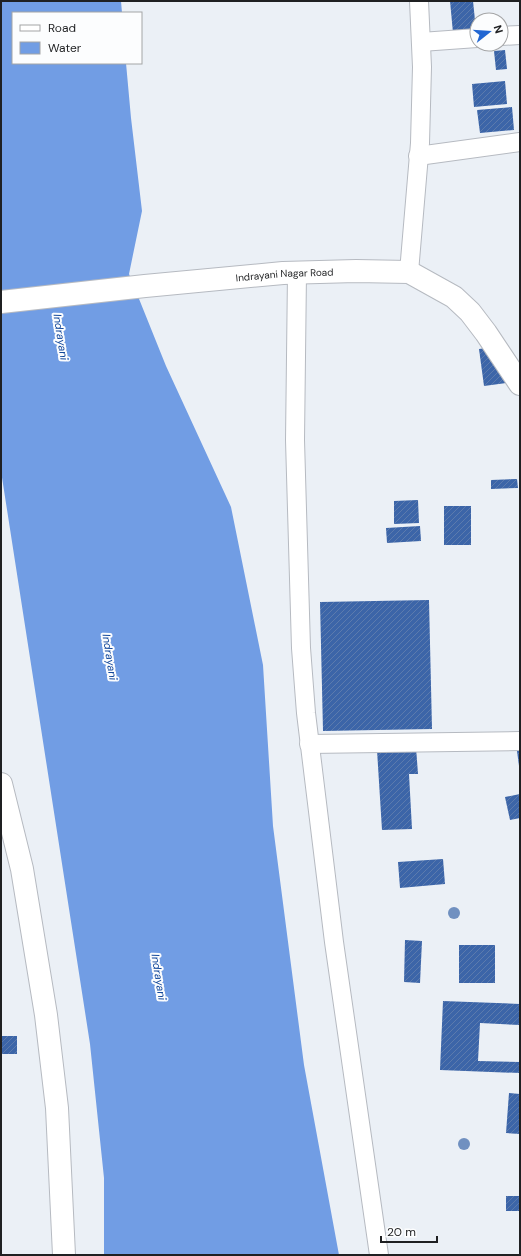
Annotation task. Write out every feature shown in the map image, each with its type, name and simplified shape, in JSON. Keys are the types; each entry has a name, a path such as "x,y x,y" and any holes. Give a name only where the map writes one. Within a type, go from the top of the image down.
{"street":[{"path":"409,272 418,156 422,67 419,1"},
{"path":"509,36 520,35"},
{"path":"421,42 469,39"},
{"path":"418,156 520,142"},
{"name":"Indrayani Nagar Road","path":"1,302 152,285 290,273 356,271 409,272 454,297 470,312 520,384"},
{"path":"290,273 301,648 306,713 334,942 379,1255"},
{"path":"310,744 520,741"},
{"path":"1,784 22,868 46,1015 57,1108 64,1255"}],"water":[{"name":"Indrayani","path":"1,1 121,1 122,12 12,12 12,64 126,64 142,211 129,274 166,366 231,507 263,665 273,826 304,1065 339,1255 104,1255 104,1178 90,1044 1,471"}],"building":[{"path":"450,1 473,1 474,12 469,12 469,31 453,33"},
{"path":"494,52 505,52 507,69 496,70"},
{"path":"505,81 507,104 474,107 472,84"},
{"path":"512,107 514,130 480,133 477,110"},
{"path":"508,345 513,382 484,386 479,349"},
{"path":"517,479 518,488 491,489 491,480"},
{"path":"418,500 419,523 394,524 394,501"},
{"path":"444,506 471,506 471,545 444,545"},
{"path":"420,526 421,541 387,543 386,528"},
{"path":"429,600 432,729 323,731 320,602"},
{"path":"416,747 418,774 409,774 412,829 382,830 377,750"},
{"path":"520,750 520,766 519,766 517,751"},
{"path":"520,794 520,818 510,820 505,797"},
{"path":"443,859 445,884 400,888 398,862"},
{"path":"405,940 422,941 420,983 404,982"},
{"path":"459,945 495,945 495,983 459,983"},
{"path":"443,1001 520,1004 520,1025 480,1023 478,1061 520,1062 520,1073 440,1070"},
{"path":"1,1036 17,1036 17,1054 1,1054"},
{"path":"509,1093 520,1094 520,1134 506,1133"},
{"path":"506,1196 520,1196 520,1211 506,1211"}]}
